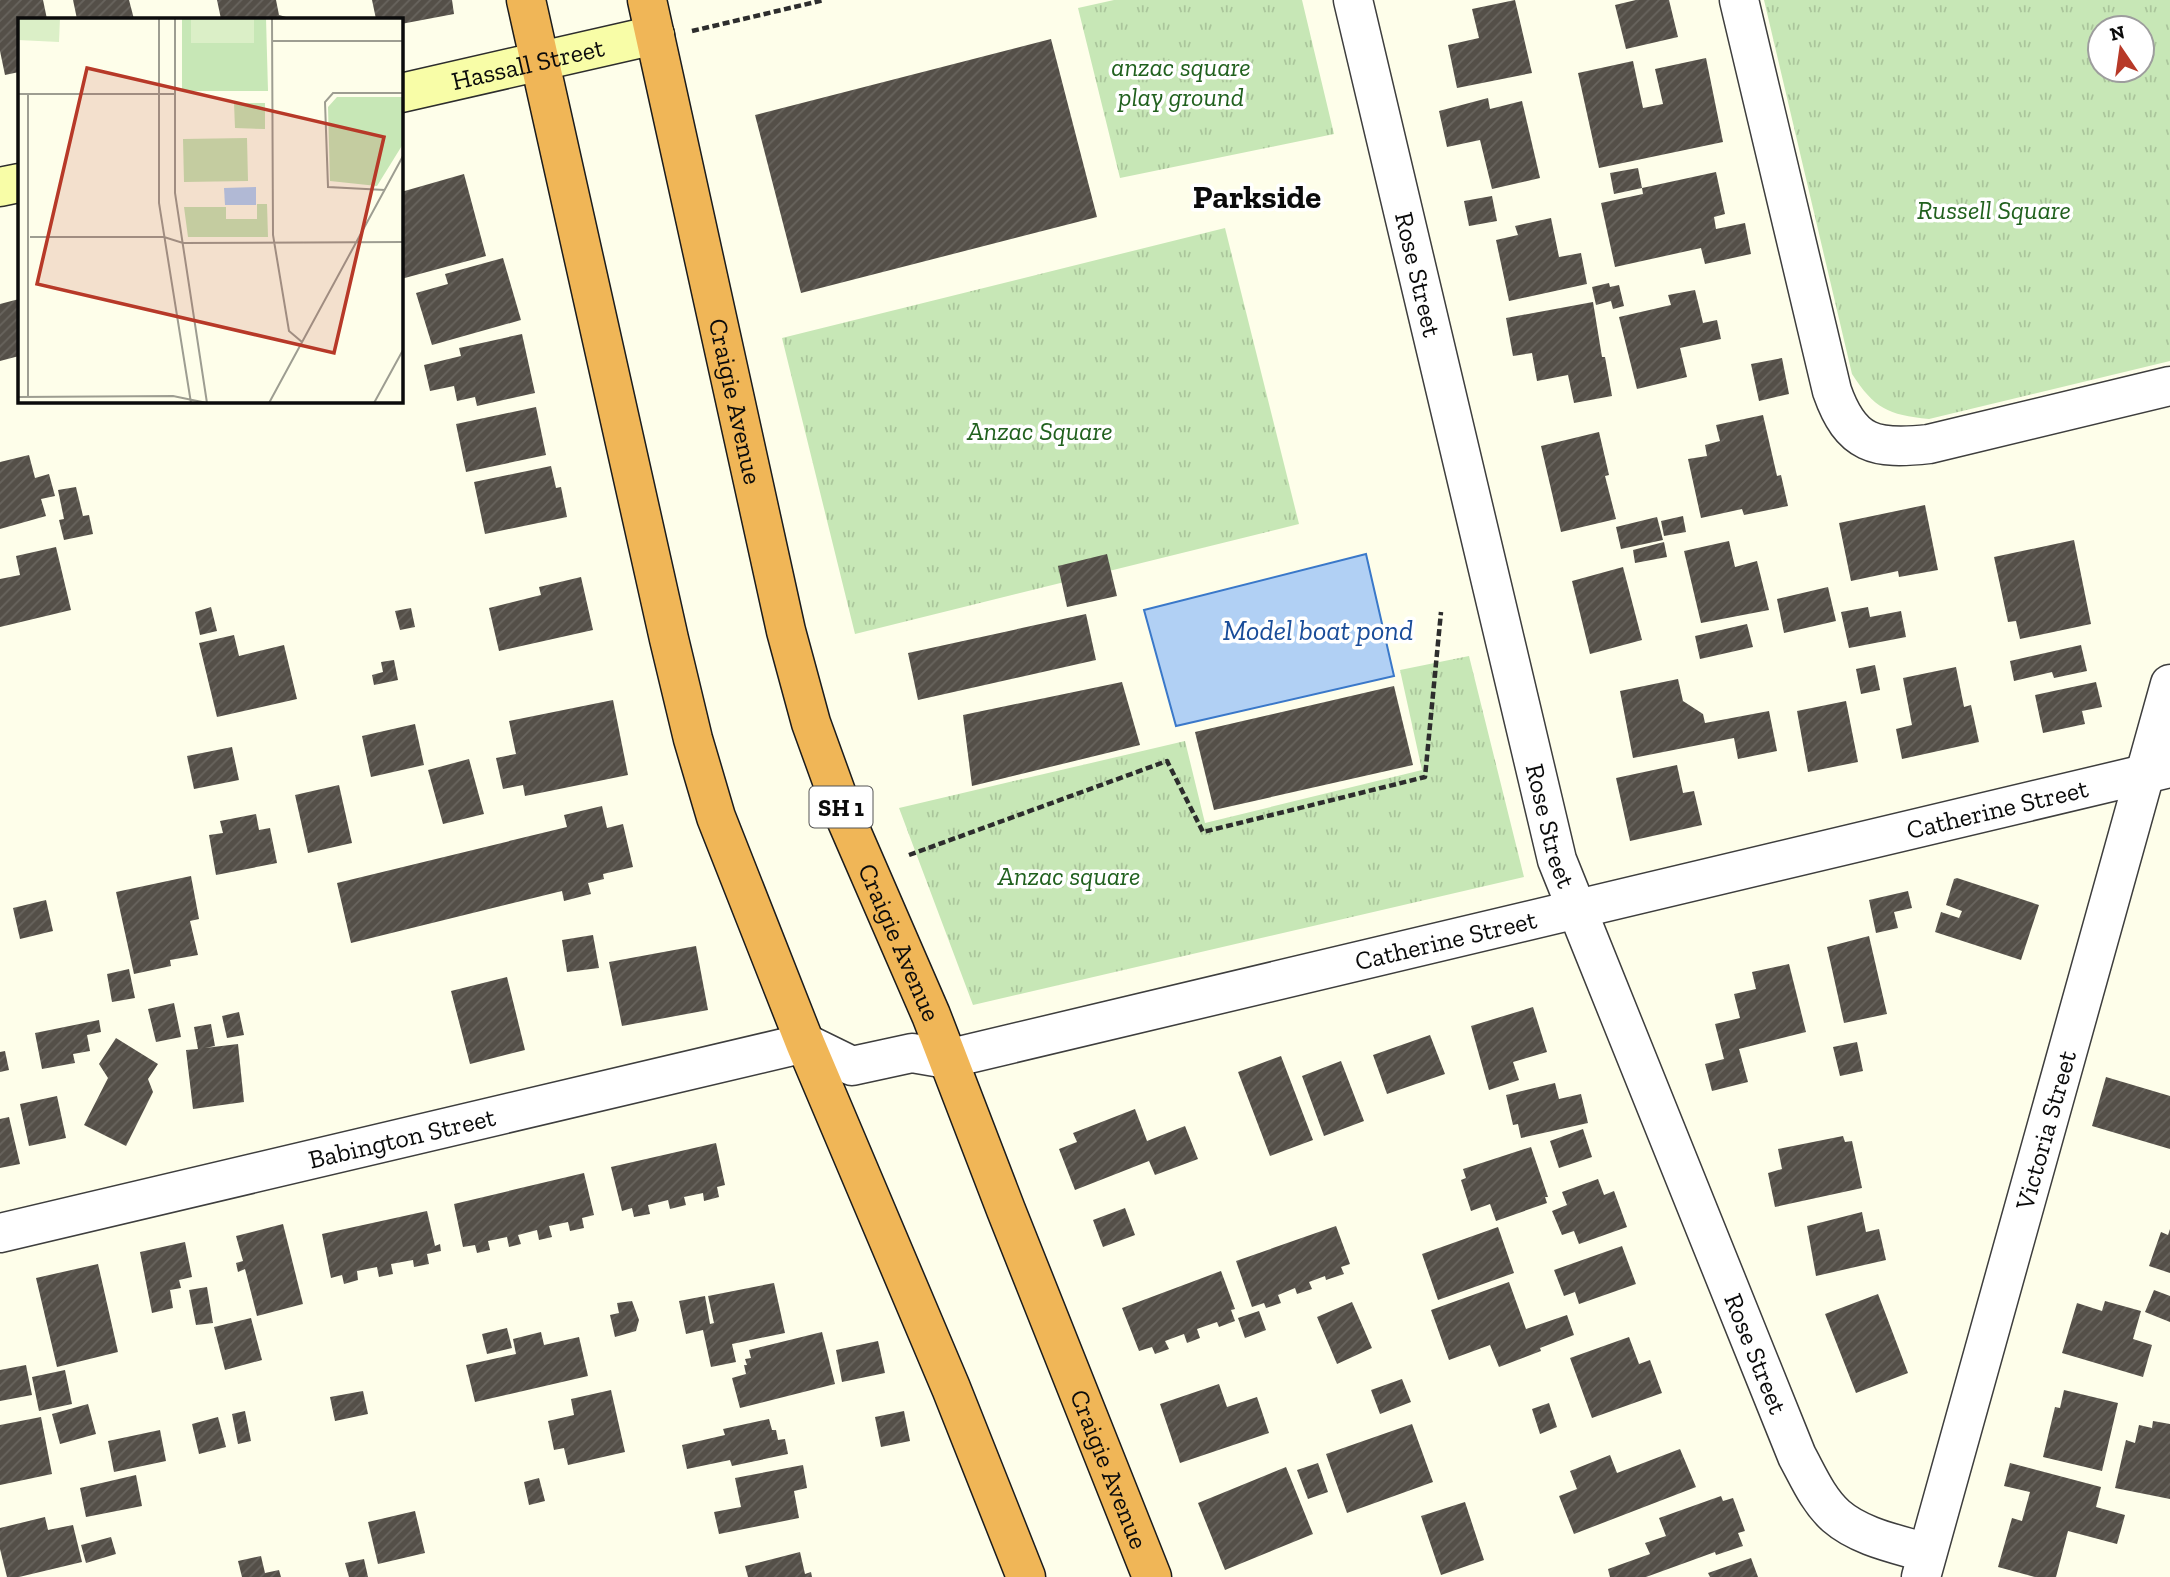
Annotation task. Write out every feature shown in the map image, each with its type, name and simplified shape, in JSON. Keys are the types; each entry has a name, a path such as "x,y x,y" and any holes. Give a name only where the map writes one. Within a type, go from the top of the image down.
{"highway":[{"path":"526,0 666,626 693,739 716,817 805,1043 951,1388 1026,1577"},
{"name":"Craigie Avenue","path":"665,22 786,631 811,723 845,817 931,1015 1152,1577"}],"street":[{"name":"Rose Street","path":"1353,0 1557,860 1797,1455 1819,1496 1836,1516 1924,1565"},
{"path":"1739,0 1832,391 1840,415 1858,435 1876,443 1897,447 1930,444 2170,386"},
{"name":"Hassall Street","path":"402,93 541,61 665,22"},
{"path":"0,187 18,183"},
{"name":"Victoria Street","path":"1924,1565 2157,771 2170,684"},
{"name":"Catherine Street","path":"805,1043 852,1066 912,1053 947,1059 2157,771"},
{"name":"Babington Street","path":"0,1233 805,1043"}],"path":[{"path":"665,22 824,0"},
{"path":"909,855 1167,761 1203,832 1425,777 1441,612"}],"green space":[{"name":"anzac square play ground","path":"1114,0 1302,0 1334,134 1120,178 1078,8"},
{"name":"Russell Square","path":"1764,0 2170,0 2170,361 1929,419 1903,415 1883,408 1860,386 1852,374"},
{"name":"Anzac Square","path":"1225,228 1299,524 855,634 782,338"},
{"name":"Anzac square","path":"1469,656 1524,877 973,1005 899,808 1185,741 1205,823 1422,770 1400,670"}],"water":[{"name":"Model boat pond","path":"1366,554 1394,676 1176,726 1144,610"}],"building":[{"path":"0,0 43,0 47,18 18,18 18,72 5,75 0,51"},
{"path":"73,0 129,0 134,18 77,18"},
{"path":"217,0 276,0 279,15 290,18 221,18"},
{"path":"372,0 452,0 454,14 402,24 402,18 376,18"},
{"path":"1515,0 1532,73 1457,88 1448,45 1479,38 1472,9"},
{"path":"1636,0 1669,0 1678,37 1626,49 1615,5"},
{"path":"1051,39 1097,217 801,293 755,115"},
{"path":"1706,58 1723,142 1599,168 1578,73 1633,61 1643,108 1663,104 1655,69"},
{"path":"1488,98 1490,109 1522,101 1540,178 1492,189 1480,140 1447,147 1439,111"},
{"path":"1638,168 1642,188 1614,194 1610,173"},
{"path":"1716,172 1725,214 1714,217 1716,229 1745,223 1751,254 1705,264 1701,248 1615,267 1601,203 1643,194 1642,188"},
{"path":"464,174 486,256 402,279 402,192"},
{"path":"1492,196 1497,221 1469,226 1464,201"},
{"path":"1551,218 1559,257 1581,253 1587,284 1509,301 1496,240 1518,235 1515,226"},
{"path":"503,258 521,320 432,345 416,293 448,284 445,274"},
{"path":"1609,283 1610,287 1619,285 1624,306 1613,309 1611,301 1596,305 1592,287"},
{"path":"1695,290 1703,323 1717,320 1721,339 1680,348 1687,377 1637,389 1619,317 1671,305 1668,295"},
{"path":"18,299 18,356 0,361 0,304"},
{"path":"1593,302 1612,396 1574,403 1568,375 1537,381 1532,353 1513,356 1506,318"},
{"path":"522,334 535,393 477,406 475,397 457,401 454,386 430,391 424,365 461,356 459,348"},
{"path":"1782,358 1789,394 1759,401 1751,364"},
{"path":"536,407 546,455 466,472 456,424"},
{"path":"1763,415 1777,476 1781,475 1788,506 1744,515 1742,509 1701,518 1688,459 1707,456 1705,445 1720,441 1716,425"},
{"path":"1599,432 1609,475 1605,476 1616,519 1561,532 1541,446"},
{"path":"29,455 35,478 49,474 55,496 41,499 46,516 0,529 0,462"},
{"path":"551,466 556,488 561,487 567,517 485,534 474,482"},
{"path":"76,487 83,516 89,515 93,534 64,540 59,520 64,519 58,490"},
{"path":"1925,505 1938,570 1899,577 1898,571 1851,581 1839,523"},
{"path":"1683,516 1686,532 1664,536 1661,521"},
{"path":"1657,517 1663,540 1621,549 1616,527"},
{"path":"2074,540 2091,624 2020,639 2016,621 2008,622 1994,557"},
{"path":"1729,541 1735,567 1757,561 1769,610 1701,623 1684,551"},
{"path":"1664,542 1667,557 1635,563 1633,550"},
{"path":"56,547 71,610 0,627 0,579 20,575 16,556"},
{"path":"1107,554 1117,596 1067,607 1058,566"},
{"path":"1623,567 1642,640 1590,654 1572,581"},
{"path":"581,577 593,630 499,651 489,608 541,595 539,587"},
{"path":"1828,587 1836,621 1784,633 1777,599"},
{"path":"211,607 217,631 200,635 195,612"},
{"path":"1868,607 1870,617 1901,611 1906,637 1849,648 1841,612"},
{"path":"411,608 415,627 400,630 395,611"},
{"path":"1086,614 1096,660 918,700 908,653"},
{"path":"1747,624 1753,647 1700,659 1695,636"},
{"path":"234,635 239,656 284,645 297,699 217,717 199,643"},
{"path":"2081,645 2087,671 2054,678 2052,672 2014,681 2010,661"},
{"path":"394,660 398,680 374,685 372,675 383,672 381,662"},
{"path":"1875,665 1880,690 1861,694 1856,669"},
{"path":"1956,667 1964,707 1971,705 1979,742 1902,759 1896,729 1912,725 1903,678"},
{"path":"1678,679 1683,701 1703,714 1705,723 1769,711 1777,751 1738,759 1734,738 1633,758 1620,691"},
{"path":"1122,682 1140,745 972,786 963,715"},
{"path":"2096,682 2102,707 2082,711 2085,724 2043,733 2035,695"},
{"path":"1394,686 1413,765 1214,810 1195,732"},
{"path":"613,700 628,775 525,796 523,785 503,789 496,758 516,754 509,721"},
{"path":"1846,701 1858,762 1808,772 1797,711"},
{"path":"415,724 424,765 371,777 362,736"},
{"path":"232,747 239,780 194,789 187,756"},
{"path":"469,759 484,814 443,824 428,770"},
{"path":"1677,765 1683,793 1694,791 1702,825 1630,841 1616,778"},
{"path":"339,785 352,843 308,853 295,795"},
{"path":"602,806 607,828 623,824 633,867 603,874 604,879 588,883 591,894 564,901 562,891 351,943 337,883 567,827 564,815"},
{"path":"256,814 259,830 270,828 277,863 216,875 209,835 223,833 220,821"},
{"path":"191,876 199,919 190,921 198,955 170,960 171,966 134,974 116,892"},
{"path":"1954,879 2039,905 2021,960 1935,932 1941,912 1959,918 1962,911 1946,905"},
{"path":"1908,891 1912,908 1894,912 1898,928 1876,933 1869,900"},
{"path":"46,900 53,931 20,939 13,908"},
{"path":"593,935 599,968 567,972 562,940"},
{"path":"1869,936 1887,1014 1844,1023 1827,947"},
{"path":"696,946 708,1010 622,1026 609,962"},
{"path":"1789,964 1806,1032 1739,1049 1748,1082 1712,1091 1705,1064 1724,1059 1715,1024 1740,1018 1734,994 1756,989 1752,972"},
{"path":"129,969 135,998 112,1002 107,974"},
{"path":"507,977 525,1050 470,1064 451,991"},
{"path":"174,1003 181,1037 156,1042 148,1009"},
{"path":"1533,1007 1547,1052 1513,1062 1519,1080 1489,1090 1471,1026"},
{"path":"239,1012 244,1035 227,1038 222,1016"},
{"path":"99,1020 101,1032 87,1035 90,1051 73,1054 75,1063 42,1069 35,1033"},
{"path":"211,1024 215,1046 205,1048 238,1044 244,1102 193,1109 186,1050 198,1049 194,1027"},
{"path":"1430,1035 1445,1074 1387,1094 1373,1055"},
{"path":"116,1038 158,1064 148,1079 153,1092 126,1146 84,1125 108,1078 99,1064"},
{"path":"1857,1042 1863,1071 1840,1076 1833,1047"},
{"path":"5,1051 9,1070 0,1072 0,1052"},
{"path":"1281,1056 1313,1140 1270,1156 1238,1072"},
{"path":"1341,1061 1364,1121 1324,1136 1302,1076"},
{"path":"2106,1077 2170,1096 2170,1149 2092,1126"},
{"path":"1555,1083 1559,1099 1581,1094 1588,1123 1521,1138 1518,1124 1513,1125 1506,1095"},
{"path":"57,1096 66,1138 29,1146 20,1104"},
{"path":"1135,1109 1147,1141 1185,1126 1198,1159 1155,1175 1149,1161 1075,1190 1059,1149 1077,1142 1073,1133"},
{"path":"9,1117 20,1164 0,1168 0,1119"},
{"path":"1583,1129 1592,1157 1559,1168 1550,1141"},
{"path":"1843,1136 1845,1142 1852,1141 1862,1188 1775,1207 1768,1173 1782,1169 1778,1149"},
{"path":"716,1143 725,1185 717,1187 719,1197 704,1201 703,1193 684,1197 686,1205 670,1209 668,1200 648,1205 650,1214 634,1217 632,1208 622,1211 611,1167"},
{"path":"1531,1147 1548,1197 1545,1197 1547,1203 1496,1221 1490,1204 1471,1211 1461,1180 1466,1178 1463,1169"},
{"path":"584,1173 594,1215 582,1218 584,1228 570,1231 568,1222 549,1226 552,1237 539,1240 537,1230 518,1235 521,1244 509,1247 507,1237 488,1241 490,1250 477,1253 475,1245 463,1247 454,1204"},
{"path":"1598,1179 1604,1195 1614,1191 1627,1227 1579,1244 1574,1231 1562,1235 1552,1211 1567,1205 1562,1192"},
{"path":"1125,1208 1135,1235 1103,1247 1093,1220"},
{"path":"427,1211 435,1246 440,1244 441,1251 427,1254 429,1264 414,1267 413,1260 391,1264 393,1274 379,1277 377,1267 357,1271 358,1280 344,1284 342,1275 331,1278 322,1234"},
{"path":"1862,1212 1866,1232 1879,1229 1886,1260 1816,1276 1807,1226"},
{"path":"283,1224 303,1304 257,1316 245,1269 238,1272 236,1263 243,1261 236,1236"},
{"path":"1336,1226 1350,1264 1341,1267 1344,1274 1326,1280 1325,1276 1309,1282 1312,1289 1297,1294 1295,1288 1278,1295 1281,1303 1266,1308 1264,1303 1252,1307 1236,1261"},
{"path":"1498,1227 1514,1273 1438,1300 1422,1254"},
{"path":"2170,1229 2170,1273 2149,1266 2161,1232 2168,1235"},
{"path":"185,1242 192,1277 179,1280 181,1288 170,1290 173,1308 152,1313 140,1252"},
{"path":"1622,1246 1636,1284 1579,1304 1575,1292 1564,1296 1554,1270"},
{"path":"98,1264 118,1352 57,1367 36,1278"},
{"path":"1221,1271 1235,1309 1231,1310 1235,1321 1219,1327 1217,1322 1197,1329 1200,1338 1187,1343 1184,1334 1165,1341 1169,1349 1155,1354 1152,1347 1139,1351 1122,1308"},
{"path":"1509,1282 1526,1329 1567,1315 1574,1335 1499,1367 1490,1345 1449,1360 1431,1310"},
{"path":"774,1283 785,1333 732,1344 736,1362 711,1367 703,1330 686,1334 679,1301 705,1296 710,1324 714,1323 708,1296"},
{"path":"207,1287 213,1323 196,1325 189,1290"},
{"path":"2154,1290 2170,1296 2170,1322 2145,1312"},
{"path":"1878,1294 1908,1373 1856,1393 1825,1314"},
{"path":"632,1301 639,1320 636,1331 615,1337 610,1315 619,1313 617,1303"},
{"path":"2105,1301 2141,1311 2133,1339 2152,1345 2143,1377 2062,1353 2077,1303 2102,1311"},
{"path":"1352,1302 1372,1348 1337,1364 1317,1317"},
{"path":"1259,1311 1266,1330 1245,1338 1238,1318"},
{"path":"251,1318 262,1360 225,1370 214,1327"},
{"path":"507,1328 512,1348 487,1354 482,1334"},
{"path":"541,1332 544,1345 579,1337 588,1376 475,1402 466,1365 516,1354 513,1339"},
{"path":"822,1332 835,1384 740,1408 732,1378 746,1374 744,1365 747,1365 745,1359 751,1358 749,1350"},
{"path":"1629,1337 1639,1364 1650,1360 1662,1393 1592,1418 1570,1358"},
{"path":"878,1341 885,1373 842,1382 836,1350"},
{"path":"26,1365 32,1395 0,1401 0,1370"},
{"path":"65,1370 72,1404 39,1411 32,1377"},
{"path":"1402,1379 1411,1402 1380,1414 1371,1390"},
{"path":"1219,1384 1227,1407 1257,1397 1269,1433 1180,1463 1160,1404"},
{"path":"611,1390 625,1452 568,1465 564,1448 554,1450 548,1421 574,1415 571,1399"},
{"path":"2064,1390 2118,1403 2102,1471 2043,1457 2055,1407 2060,1408"},
{"path":"363,1391 368,1414 335,1421 330,1397"},
{"path":"1549,1403 1557,1427 1540,1434 1532,1409"},
{"path":"88,1404 96,1434 60,1444 52,1414"},
{"path":"245,1411 251,1441 238,1444 232,1414"},
{"path":"904,1411 910,1441 881,1447 875,1417"},
{"path":"41,1417 52,1474 0,1485 0,1425"},
{"path":"218,1417 226,1447 199,1454 192,1424"},
{"path":"769,1419 772,1430 776,1430 778,1440 785,1439 788,1454 732,1466 730,1460 687,1469 682,1445 725,1435 723,1429"},
{"path":"2153,1421 2170,1424 2170,1499 2115,1488 2126,1440 2135,1443 2139,1425 2152,1428"},
{"path":"1412,1424 1433,1482 1347,1513 1326,1454"},
{"path":"160,1430 166,1461 114,1472 108,1441"},
{"path":"1680,1449 1696,1487 1574,1534 1559,1496 1577,1489 1570,1471 1610,1455 1617,1473"},
{"path":"1318,1463 1328,1492 1308,1499 1297,1470"},
{"path":"2010,1463 2101,1487 2096,1507 2125,1515 2117,1544 2068,1531 2056,1577 2035,1577 1998,1567 2012,1518 2022,1521 2030,1492 2004,1486"},
{"path":"803,1465 807,1488 794,1491 799,1518 719,1534 714,1512 741,1507 735,1478"},
{"path":"1286,1467 1313,1534 1225,1570 1198,1503"},
{"path":"136,1475 142,1506 86,1517 80,1488"},
{"path":"539,1478 545,1501 529,1505 524,1482"},
{"path":"1721,1496 1723,1501 1733,1498 1745,1531 1738,1533 1743,1546 1716,1555 1715,1552 1646,1577 1610,1577 1608,1569 1650,1554 1645,1543 1666,1536 1659,1518"},
{"path":"1465,1502 1484,1560 1441,1575 1421,1516"},
{"path":"415,1511 425,1553 378,1564 368,1522"},
{"path":"45,1517 48,1530 73,1525 82,1562 19,1577 7,1577 0,1549 0,1528"},
{"path":"111,1537 116,1554 86,1563 81,1545"},
{"path":"800,1552 805,1574 811,1572 812,1577 748,1577 745,1566"},
{"path":"261,1556 265,1573 279,1570 281,1577 242,1577 238,1561"},
{"path":"1751,1558 1758,1577 1710,1577 1708,1573"},
{"path":"364,1559 368,1577 349,1577 345,1563"}],"district":[{"name":"Parkside","path":"1257,196"}]}
